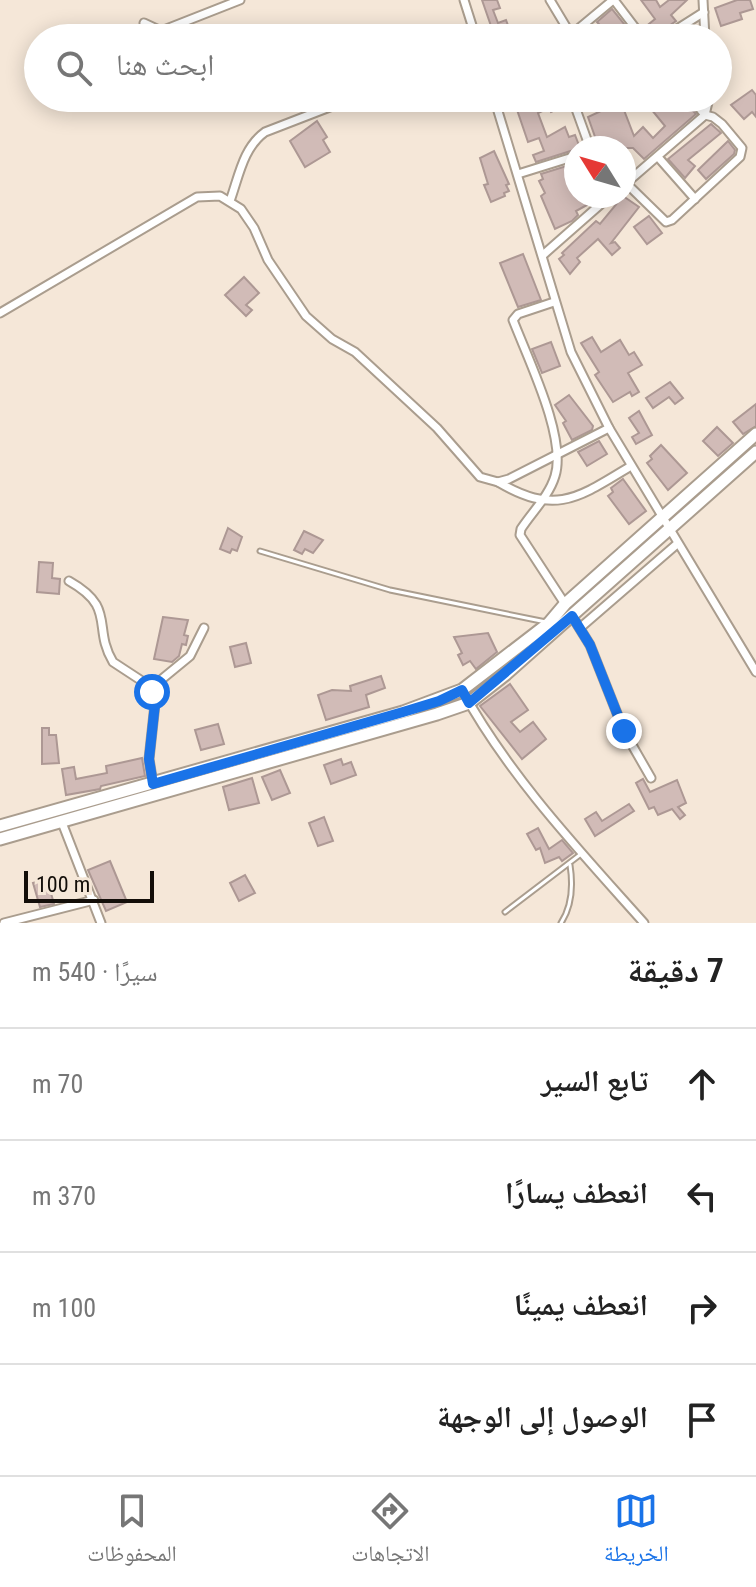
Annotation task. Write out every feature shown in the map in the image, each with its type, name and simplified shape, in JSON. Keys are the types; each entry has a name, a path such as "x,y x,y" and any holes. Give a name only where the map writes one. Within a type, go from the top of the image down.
{"main road":[{"path":"0,839 153,784 403,712 462,690 549,623 565,604 756,434"},
{"path":"0,826 59,816 422,719 469,703 756,452"}],"street":[{"path":"177,24 240,0"},
{"path":"464,0 472,24"},
{"path":"550,0 562,24"},
{"path":"585,24 614,0 632,24"},
{"path":"703,0 704,24"},
{"path":"685,24 704,12"},
{"path":"230,201 245,157 257,138 317,112"},
{"path":"498,112 571,352 609,428 756,672"},
{"path":"577,112 586,136"},
{"path":"636,194 666,222 672,220 742,153 742,148 722,124 703,112"},
{"path":"636,175 706,112"},
{"path":"658,157 695,199"},
{"path":"518,174 564,160"},
{"path":"0,313 197,197 220,196 248,217 268,260 306,316 332,339 355,352 437,428 480,477 518,493 554,502 579,495 631,466"},
{"path":"543,255 596,208"},
{"path":"554,302 518,314 513,320 550,415 559,454 556,475 520,535 565,604"},
{"path":"498,482 609,428"},
{"path":"581,627 677,544"},
{"path":"69,581 83,589 98,605 113,662 145,683 152,692 155,704"},
{"path":"572,616 581,627 624,731 651,778"},
{"path":"153,784 149,759 155,704 165,675 190,656 204,628"},
{"path":"462,690 488,736 582,853 644,923"},
{"path":"59,816 101,923"},
{"path":"4,923 94,900"}],"lane":[{"path":"260,551 390,590 549,623"},
{"path":"505,912 582,853"},
{"path":"561,923 571,895 569,865"}],"building":[{"path":"482,0 497,0 500,8 493,10 498,23 506,20 507,24 490,24"},
{"path":"641,0 656,0 660,7 669,0 687,0 671,15 676,21 672,24 649,24 655,19"},
{"path":"737,0 750,0 753,9 740,13 742,19 720,24 715,8"},
{"path":"612,9 624,24 599,24 597,22"},
{"path":"752,90 756,95 756,117 752,112 744,119 732,104"},
{"path":"518,112 540,112 547,137 565,127 569,136 564,136 564,153 536,162 533,155 544,151 539,138 528,142"},
{"path":"599,112 625,112 634,136 595,136 588,117"},
{"path":"654,112 696,114 644,159 636,151 634,136 643,127 653,138 665,126"},
{"path":"317,121 327,137 323,140 330,152 305,167 290,141"},
{"path":"711,124 721,133 688,160 695,166 685,178 668,159"},
{"path":"728,141 735,150 734,154 706,179 698,170"},
{"path":"494,151 509,184 506,185 509,191 491,202 484,185 488,184 480,158"},
{"path":"564,167 564,208 582,208 576,211 578,215 572,221 555,229 541,196 545,193 539,181 543,179 541,174"},
{"path":"639,207 611,243 615,242 620,248 612,255 598,239 577,258 580,262 570,274 559,259 564,255 562,253 596,221 600,224 613,208"},
{"path":"649,216 662,233 647,244 634,227"},
{"path":"523,254 541,300 518,307 500,263"},
{"path":"244,277 259,293 246,305 252,310 246,316 225,295"},
{"path":"592,337 601,352 620,340 629,355 634,352 642,365 628,373 639,392 632,396 630,392 613,402 595,375 599,372 581,343"},
{"path":"551,342 560,366 542,373 532,349"},
{"path":"670,382 683,398 675,404 669,397 653,408 646,398"},
{"path":"569,395 593,426 592,430 572,440 563,423 566,421 555,405"},
{"path":"756,404 756,426 743,434 733,422"},
{"path":"639,411 652,435 636,444 632,437 639,433 629,418"},
{"path":"717,427 733,443 718,456 703,441"},
{"path":"599,441 607,454 587,466 578,452"},
{"path":"661,445 687,473 668,490 647,463"},
{"path":"623,479 646,511 629,524 608,496 613,492 611,488"},
{"path":"228,528 242,537 237,551 232,549 230,553 220,549"},
{"path":"304,531 323,540 313,553 305,549 302,554 294,550"},
{"path":"39,562 53,563 52,578 60,579 59,594 37,592"},
{"path":"163,617 188,620 184,635 188,636 186,645 182,644 179,656 172,662 154,659"},
{"path":"488,633 497,652 476,669 470,661 463,665 458,655 462,653 454,637"},
{"path":"246,643 251,663 235,667 230,647"},
{"path":"381,676 385,688 366,695 369,707 326,720 318,695 332,690 351,691 350,686"},
{"path":"510,684 528,710 511,722 520,732 533,722 546,739 522,759 480,706"},
{"path":"218,724 224,744 201,750 195,730"},
{"path":"42,728 49,728 49,735 56,735 59,763 42,764"},
{"path":"142,758 145,776 66,795 62,769 74,767 76,779 107,773 106,766"},
{"path":"341,759 343,765 351,762 356,775 331,784 324,765"},
{"path":"280,770 290,793 272,800 262,777"},
{"path":"252,778 259,803 229,810 223,787"},
{"path":"643,779 650,792 677,780 686,803 678,807 685,815 680,819 672,809 658,815 654,807 649,809 636,783"},
{"path":"629,804 634,811 595,836 585,819 596,812 602,821"},
{"path":"324,817 333,841 318,846 309,823"},
{"path":"538,828 549,849 562,840 573,853 562,861 559,857 545,863 540,848 536,850 527,834"},
{"path":"110,861 127,902 106,911 88,870"},
{"path":"245,875 255,893 239,901 230,883"},
{"path":"47,879 54,904 40,907 33,883"}],"route":[{"path":"152,692 155,704 149,759 153,784 403,712 462,690 469,703 572,616 590,645 624,731"}]}
